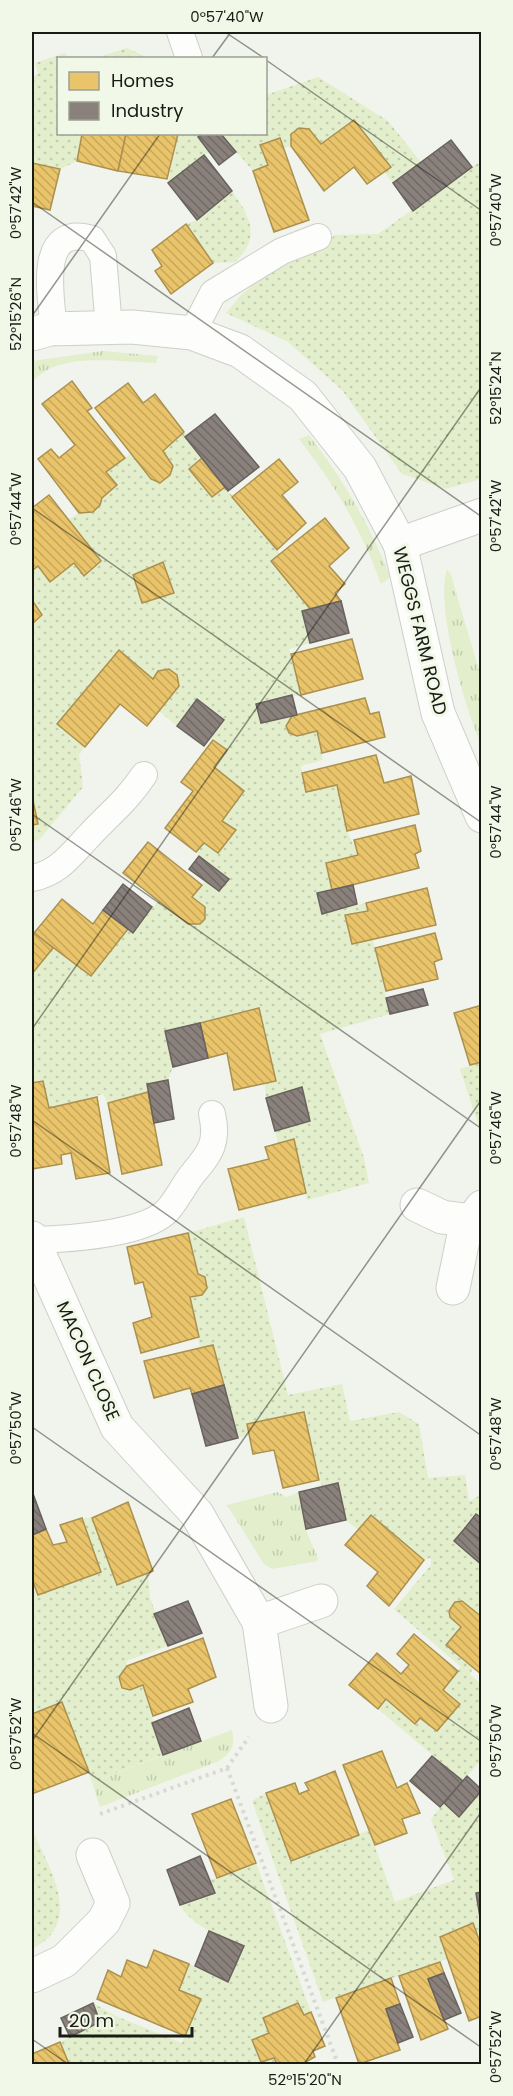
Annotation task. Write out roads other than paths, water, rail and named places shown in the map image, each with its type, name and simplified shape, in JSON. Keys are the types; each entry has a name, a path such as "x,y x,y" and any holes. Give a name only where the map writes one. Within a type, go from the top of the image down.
{"street":[{"name":"WEGGS FARM ROAD","path":"43,332 109,328 192,333 240,351 303,396 360,468 400,544 438,713 482,816"},
{"path":"400,544 482,515"},
{"path":"417,1205 442,1217 477,1214"},
{"path":"453,1288 465,1230 477,1214"},
{"name":"MACON CLOSE","path":"32,1239 117,1427 197,1514 259,1622 271,1706"},
{"path":"259,1622 321,1601"},
{"path":"32,1976 64,1961 104,1921 125,1907 93,1855"}],"lane":[{"path":"180,32 189,57"},
{"path":"43,332 49,270 55,250 67,238 80,235 92,239 103,256 109,328"},
{"path":"192,333 213,293 282,251 318,237"},
{"path":"32,878 48,874 67,861 87,838 126,801 144,775"},
{"path":"32,1239 89,1237 151,1222 167,1210 212,1147 216,1131 212,1114"}]}
